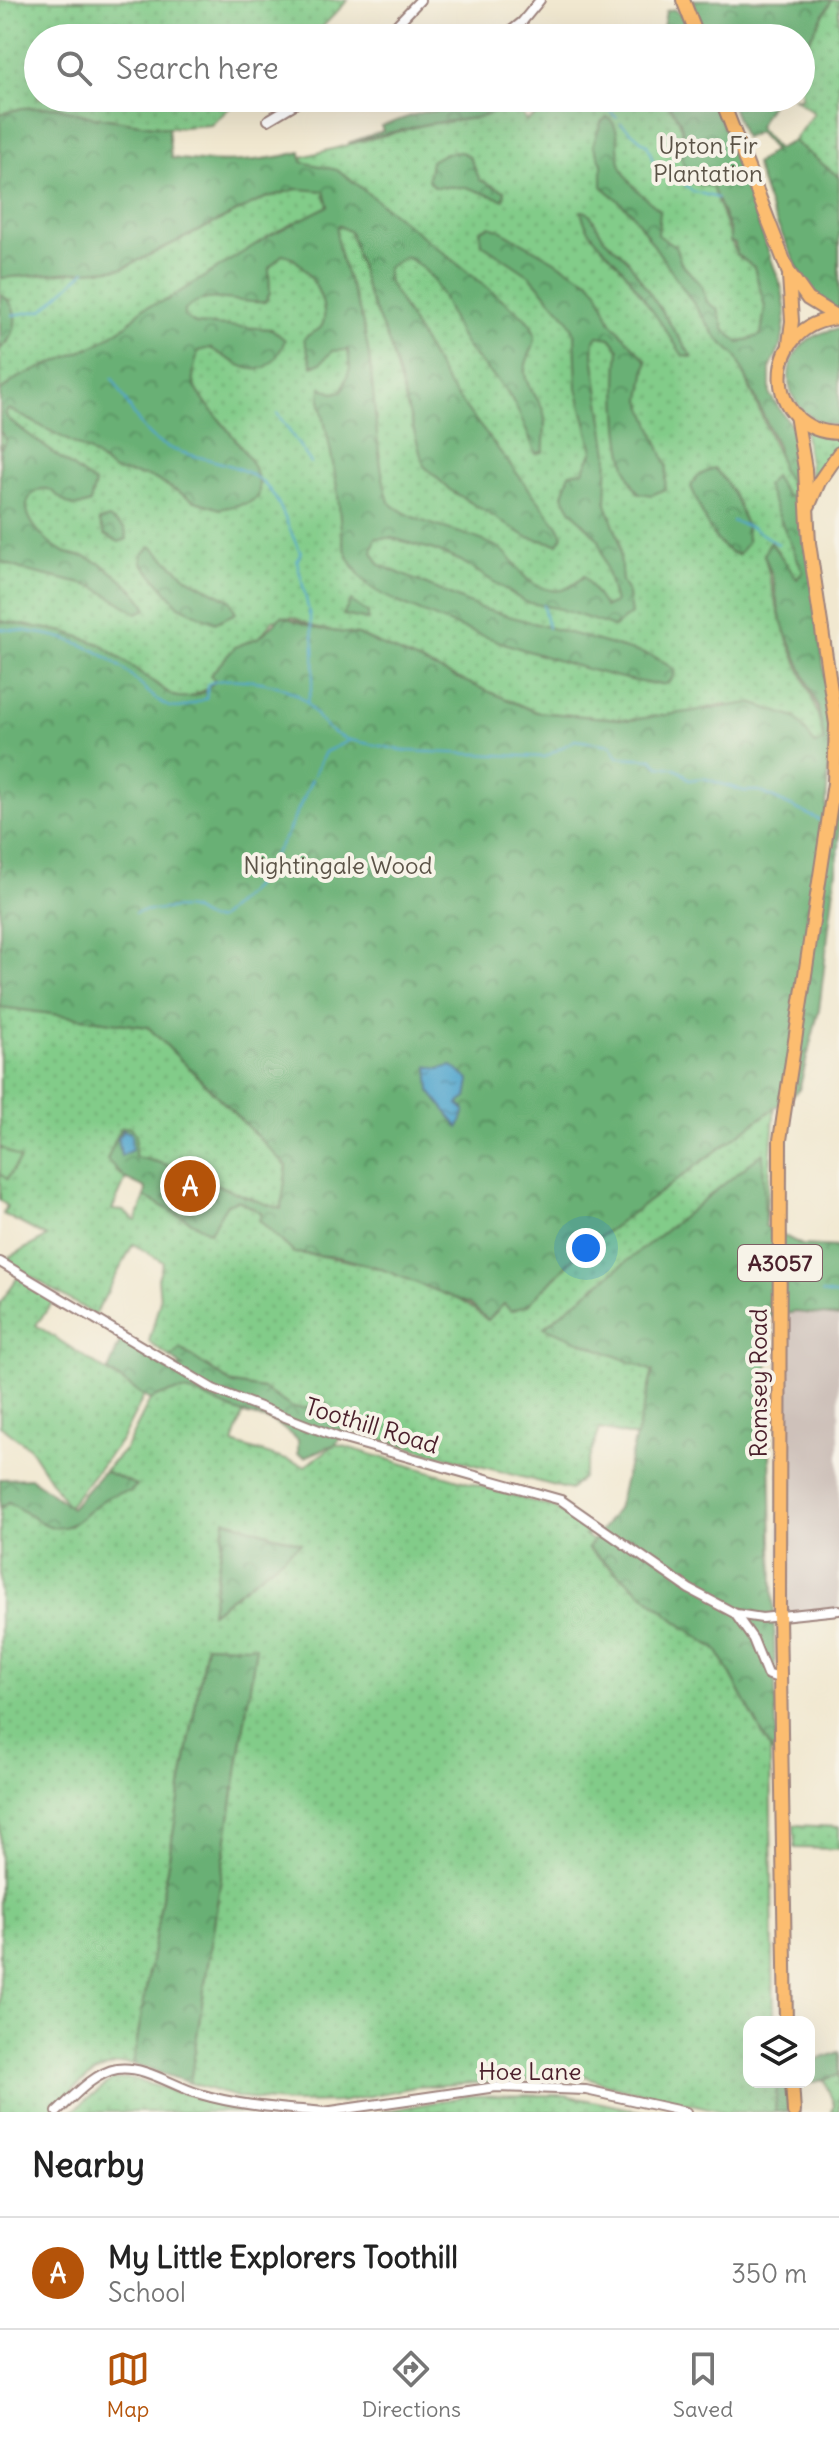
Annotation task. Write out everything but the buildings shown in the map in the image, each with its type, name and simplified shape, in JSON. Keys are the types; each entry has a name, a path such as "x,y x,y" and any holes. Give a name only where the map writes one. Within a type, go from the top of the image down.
{"main road":[{"path":"683,0 692,24"},
{"path":"726,112 788,271 808,299 839,318"},
{"path":"788,271 792,311 789,344"},
{"path":"789,344 816,322 839,318"},
{"name":"Romsey Road","path":"786,2016 779,1615 780,1140 834,783 836,724 796,415 785,399 780,381 782,362 789,344"},
{"path":"796,415 813,428 839,433"},
{"path":"807,510 819,482 839,453"},
{"path":"792,2088 794,2112"}],"street":[{"path":"397,24 420,0"},
{"path":"520,24 540,0"},
{"path":"268,120 281,112"},
{"name":"Toothill Road","path":"0,1262 183,1373 282,1418 561,1500 689,1589 736,1614 762,1618 839,1610"},
{"path":"736,1614 753,1639 767,1674 781,1679"},
{"name":"Hoe Lane","path":"57,2112 85,2087 119,2069 144,2073 199,2094 245,2104 324,2112 496,2087 586,2090 686,2112"}],"shaded area":[{"path":"778,1310 839,1317 839,1610 779,1615"}],"green space":[{"path":"0,0 348,0 325,24 24,24 24,108 0,114"},
{"path":"693,0 832,0 815,29 815,24 701,24"},
{"path":"832,0 839,0 839,177 793,141 815,112 815,29"},
{"path":"673,9 682,15 686,24 664,24 666,11"},
{"path":"22,108 24,112 74,112 168,128 171,158 236,161 301,152 302,162 337,170 346,176 522,315 530,324 535,339 526,365 526,378 545,418 544,451 536,454 512,399 466,346 428,273 405,257 387,268 387,279 448,385 558,526 563,536 558,544 527,537 450,490 424,466 389,343 368,295 350,232 338,225 340,255 366,336 379,455 389,502 428,523 499,548 525,577 540,587 565,589 584,576 605,607 615,603 599,540 572,511 563,495 570,473 583,471 593,451 577,388 575,334 568,319 530,276 482,244 480,230 490,226 498,229 590,281 598,290 611,322 647,361 641,400 667,466 665,489 652,495 639,493 631,481 622,446 617,382 619,349 610,338 598,336 594,340 593,355 608,454 606,504 619,539 622,582 627,590 631,614 614,627 560,609 525,602 461,561 392,538 376,538 372,552 380,565 480,608 655,657 675,670 671,680 665,684 643,682 562,662 463,629 386,596 367,584 356,571 344,547 320,399 321,387 333,393 342,391 350,368 348,350 332,351 321,363 312,366 304,339 322,326 323,304 307,272 283,254 269,268 270,293 265,302 202,300 185,310 185,317 196,324 272,329 285,340 278,355 261,369 242,366 210,348 198,351 194,369 196,388 203,400 255,469 259,483 258,497 248,503 220,509 195,501 151,477 114,471 90,452 9,409 5,413 8,419 95,484 90,503 80,506 65,502 50,490 37,491 29,498 27,506 33,524 57,548 90,558 115,574 139,596 147,609 137,613 95,587 26,571 0,561 0,450 6,440 0,431 0,392 17,378 96,345 128,324 143,308 167,300 272,234 328,206 324,191 297,189 265,198 123,268 0,278 0,114"},
{"path":"74,112 225,112 211,125 168,128"},
{"path":"423,112 497,112 427,124 348,143 383,131 381,126"},
{"path":"495,112 521,112 526,121 541,112 677,112 685,143 712,187 736,254 754,267 765,307 761,335 732,346 796,492 787,497 793,544 804,572 797,579 771,542 764,554 786,636 816,709 824,742 815,744 724,704 683,714 630,720 536,712 358,635 319,629 293,617 273,620 260,637 235,647 209,688 185,699 173,696 100,644 66,632 0,621 0,349 8,342 10,301 0,294 0,278 123,268 265,198 296,189 302,157 427,124 476,118"},
{"name":"Nightingale Wood","path":"674,112 718,112 782,289 786,313 782,343 770,369 770,395 791,425 796,449 831,723 826,809 839,812 839,845 819,1010 799,1090 578,1253 528,1305 511,1311 504,1304 488,1320 470,1304 376,1267 338,1257 294,1253 259,1220 262,1213 238,1200 227,1204 210,1232 145,1197 146,1188 126,1179 107,1160 120,1128 130,1127 136,1135 135,1157 173,1167 281,1209 287,1166 148,1027 0,1007 0,621 66,632 100,644 173,696 179,697 191,697 206,690 215,681 210,675 235,647 260,637 282,616 319,629 358,635 536,712 630,720 751,703 796,718 815,744 824,742 818,707 781,620 764,554 770,541 797,579 803,572 766,486 774,476 787,497 796,491 781,469 777,446 737,357 717,338 631,212 602,186 602,163 593,145 601,122 607,117 615,127 619,160 624,173 637,190 660,210 658,235 675,246 681,263 702,286 707,302 718,310 724,329 739,343 761,335 765,307 754,267 736,254 735,243 730,242 730,231 712,187 689,182 680,153 685,142 680,121"},
{"path":"734,112 766,112 758,127 777,149 793,141 839,177 839,310 807,288 771,211 755,164 774,150 758,132 744,138"},
{"path":"461,152 469,156 480,180 505,191 504,200 466,187 435,187 428,180 431,161 445,153"},
{"path":"581,211 590,214 604,238 627,259 692,357 683,356 625,272 593,236 584,220"},
{"path":"0,294 12,306 15,321 11,336 0,349"},
{"path":"839,329 839,426 817,420 801,409 792,394 789,378 792,361 801,346 817,335"},
{"path":"804,426 839,438 839,445 812,485"},
{"path":"714,468 732,493 745,523 747,543 738,555 720,544 714,536 691,487 696,477"},
{"path":"109,518 125,529 127,539 119,542 105,535 99,521"},
{"path":"151,546 189,579 230,600 236,613 215,623 179,606 142,563 142,555"},
{"path":"351,601 368,613 368,620 343,615"},
{"path":"0,1007 148,1027 287,1166 282,1209 173,1167 135,1157 115,1170 126,1179 112,1210 123,1211 136,1221 145,1197 210,1231 227,1204 238,1200 263,1213 294,1253 343,1260 396,1273 447,1293 487,1320 504,1304 528,1305 578,1253 775,1105 765,1226 596,1348 653,1371 636,1437 600,1429 582,1478 570,1490 345,1430 324,1401 308,1408 293,1408 263,1389 233,1384 181,1349 171,1358 149,1342 160,1300 158,1278 163,1262 133,1244 95,1315 4,1260 47,1237 3,1214 7,1206 0,1200"},
{"path":"0,1147 20,1159 7,1179 0,1174"},
{"path":"763,1153 765,1226 802,1245 839,1247 839,1317 796,1312 767,1317 777,1761 718,1651 676,1621 588,1548 617,1509 653,1371 544,1327"},
{"path":"18,1277 55,1299 36,1325 144,1396 122,1439 68,1507 29,1447 0,1426 0,1303"},
{"path":"128,1341 167,1370 183,1367 171,1358 180,1349 233,1384 263,1389 293,1408 308,1408 324,1401 345,1430 336,1444 305,1457 298,1454 298,1440 268,1420 188,1392 177,1391 150,1400 108,1371 120,1342"},
{"path":"166,1392 196,1392 243,1414 233,1443 305,1466 336,1444 552,1507 593,1533 584,1535 593,1541 588,1549 718,1651 770,1748 774,2016 743,2016 743,2088 777,2088 775,2112 726,2112 608,2085 586,2076 414,2087 341,2102 292,2103 240,2098 190,2083 256,1647 206,1645 133,2064 109,2066 98,2071 49,2112 0,2112 0,1508 9,1502 53,1527 70,1526 104,1497 136,1485 104,1471 126,1448 150,1400","holes":["225,1520 300,1543 212,1613"]},
{"path":"104,1471 137,1485 130,1492 107,1497 72,1524 53,1527 9,1502 0,1508 0,1479 31,1478 71,1508"},
{"path":"225,1520 301,1543 211,1613 225,1525"},
{"path":"206,1645 256,1646 190,2083 133,2064"},
{"path":"794,1825 839,1827 839,1849 795,1848"},
{"path":"839,2052 839,2112 832,2112 834,2105 817,2060"},
{"path":"839,2052 839,2075 815,2082 815,2061"},
{"path":"126,2078 251,2112 71,2112 113,2080"},
{"path":"777,2088 787,2088 788,2112 775,2112"},
{"path":"565,2095 644,2112 381,2112 467,2096"}],"water":[{"path":"428,1066 438,1069 452,1066 470,1080 467,1098 458,1104 465,1110 459,1128 430,1091"},
{"path":"123,1130 131,1133 132,1150 121,1156 118,1138"}],"waterway":[{"path":"611,112 617,118"},
{"path":"621,123 648,146 654,164 678,177 692,191 717,198"},
{"path":"13,315 43,310 85,271"},
{"path":"112,378 139,422 161,444 240,469 267,487 278,502 301,552 297,561 314,650 312,685 307,703"},
{"path":"277,413 311,463"},
{"path":"732,521 752,528 778,544"},
{"path":"543,605 548,628"},
{"path":"0,629 49,635 94,650 170,707 186,706 206,698 208,684 218,681 246,680 289,690 308,704 329,730 349,740"},
{"path":"314,775 325,752 350,740 406,751 545,757 575,740 611,745 618,757 652,759 659,766 679,771 689,780 703,778 744,791 759,791 824,822"},
{"path":"135,913 185,908 210,920 219,919 253,887 287,834 312,779"},
{"path":"822,1293 839,1296"}],"place":[{"name":"My Little Explorers Toothill","path":"190,1186"}],"park label":[{"name":"Upton Fir Plantation","path":"708,159"}]}
